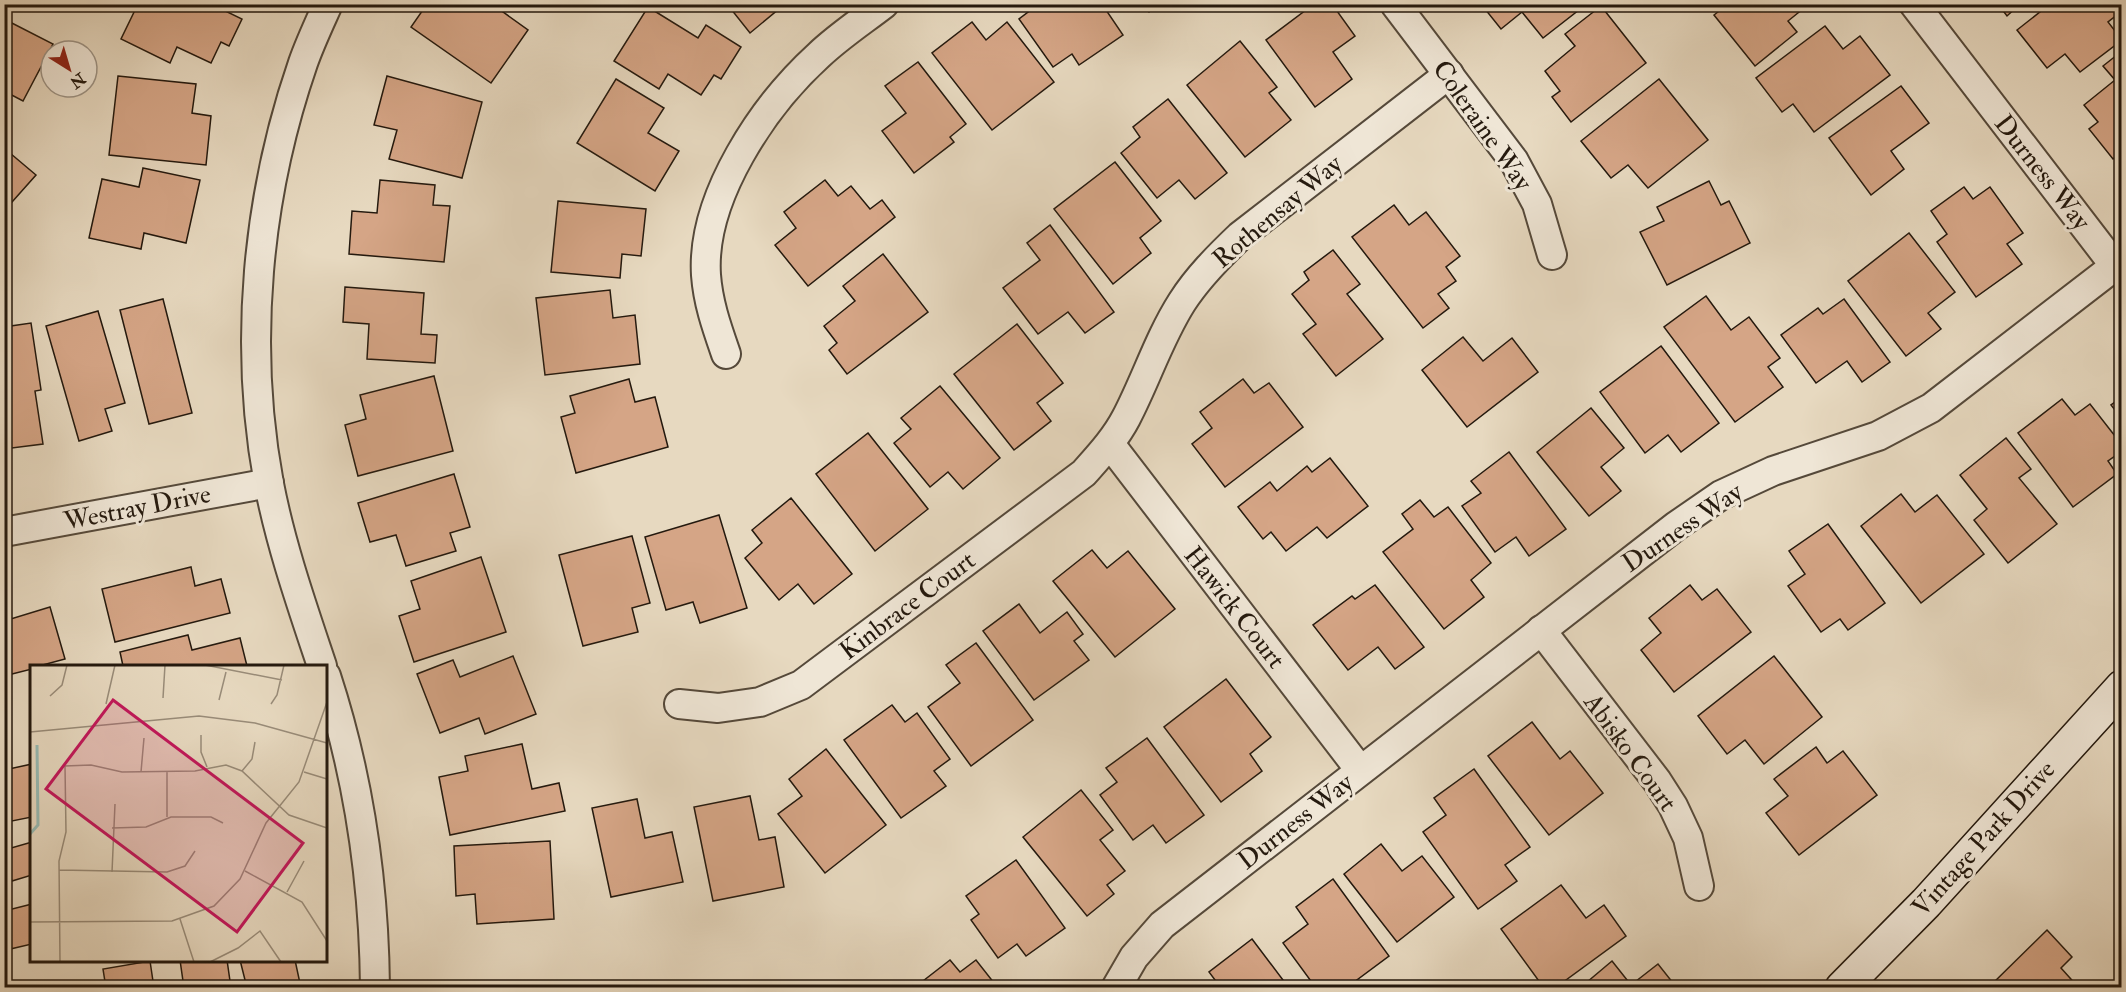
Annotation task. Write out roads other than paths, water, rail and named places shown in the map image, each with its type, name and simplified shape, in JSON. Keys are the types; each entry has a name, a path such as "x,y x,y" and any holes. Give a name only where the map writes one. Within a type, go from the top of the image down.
{"street":[{"path":"322,665 286,556 269,483 259,401 256,315 263,230 279,145 303,63 328,4"},
{"path":"726,354 711,314 706,274 710,231 722,192 748,140 778,97 819,54 884,4"},
{"name":"Coleraine Way","path":"1395,4 1514,161 1537,204 1550,241 1552,255"},
{"name":"Durness Way","path":"1116,987 1134,957 1162,925 1676,526 1721,495 1773,471 1878,436 1931,408 2115,266 1914,4"},
{"name":"Rothensay Way","path":"1110,444 1126,418 1156,349 1182,301 1210,264 1240,236 1449,74"},
{"name":"Kinbrace Court","path":"679,704 718,708 760,702 801,685 1084,473 1110,444"},
{"name":"Hawick Court","path":"1110,444 1360,770"},
{"name":"Westray Drive","path":"4,532 269,483"},
{"name":"Abisko Court","path":"1541,630 1657,781 1673,806 1688,838 1699,886"},
{"path":"327,679 342,729 365,841 374,931 375,987"},
{"name":"Vintage Park Drive","path":"1842,987 1926,903 2121,687"}]}
